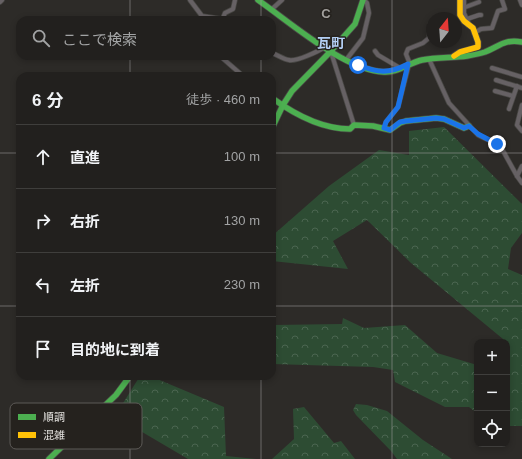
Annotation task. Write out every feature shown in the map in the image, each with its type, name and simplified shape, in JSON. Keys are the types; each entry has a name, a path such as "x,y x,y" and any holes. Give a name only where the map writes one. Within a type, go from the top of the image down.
{"street":[{"path":"190,0 202,16"},
{"path":"223,16 224,13 234,9 235,0"},
{"path":"272,9 282,0"},
{"path":"276,120 292,91 355,24 363,0 368,4 369,14 363,38 346,60"},
{"path":"452,57 460,52 478,48 478,42 473,28 464,21 460,15 460,0"},
{"path":"464,0 463,8 467,22"},
{"path":"474,32 492,28 498,11 505,9 502,0"},
{"path":"520,0 522,5"},
{"path":"262,1 324,47 346,60 378,72 385,72 429,59 476,55 508,41 522,42"},
{"path":"463,8 479,2"},
{"path":"467,22 479,15 482,15"},
{"path":"384,128 386,122 398,107 409,64 406,54 408,49 426,40"},
{"path":"276,55 294,61 306,55 317,52 324,47"},
{"path":"331,51 354,125"},
{"path":"375,51 378,55 400,68"},
{"path":"429,59 449,103 478,134 497,144 502,149 522,183"},
{"path":"225,60 238,72"},
{"path":"492,68 522,76"},
{"path":"496,80 522,88"},
{"path":"509,109 517,86"},
{"path":"495,91 513,96"},
{"path":"276,101 333,128 350,129 354,125 373,126 390,130 400,122 436,118 444,119 464,128 469,126"},
{"path":"522,105 520,119 517,125 522,131"},
{"path":"517,176 522,166"},
{"path":"108,403 116,395 127,380"},
{"path":"48,459 59,449"}],"green space":[{"path":"444,127 522,204 522,233 511,248 508,269 522,275 522,426 510,426 510,339 503,339 411,263 367,220 333,241 348,269 276,261 276,232 329,186 379,150 409,155 409,131"},
{"path":"343,318 364,328 405,325 437,353 474,364 474,411 469,407 445,407 395,382 393,370 373,367 276,364 276,325 342,324"},
{"path":"138,380 160,380 224,407 226,456 256,459 188,459 142,432 142,403 123,403"},
{"path":"356,404 367,405 387,411 423,440 452,459 397,459 356,415 353,410"},
{"path":"304,407 334,443 341,441 355,459 272,459 294,439 293,409"}],"traffic: fast":[{"path":"258,0 318,44 335,54 368,69 384,72 394,71 417,61 433,58 461,57 485,52 506,42 522,42"},
{"path":"276,120 292,91 355,24 363,0"},
{"path":"276,101 309,120 340,128 350,129 354,125 373,126 390,130 406,121 436,118 444,119 464,128 469,126"},
{"path":"108,403 116,395 127,380"},
{"path":"49,459 59,449"}],"traffic: slow":[{"path":"454,56 460,52 478,47 478,42 473,28 464,21 460,15 460,0"}],"district":[{"name":"瓦町","path":"331,43"}],"route":[{"path":"358,65 378,72 385,72 395,70 408,64 398,107 386,122 384,128 390,130 400,122 406,121 436,118 444,119 464,128 469,126 486,140 497,144"}]}
